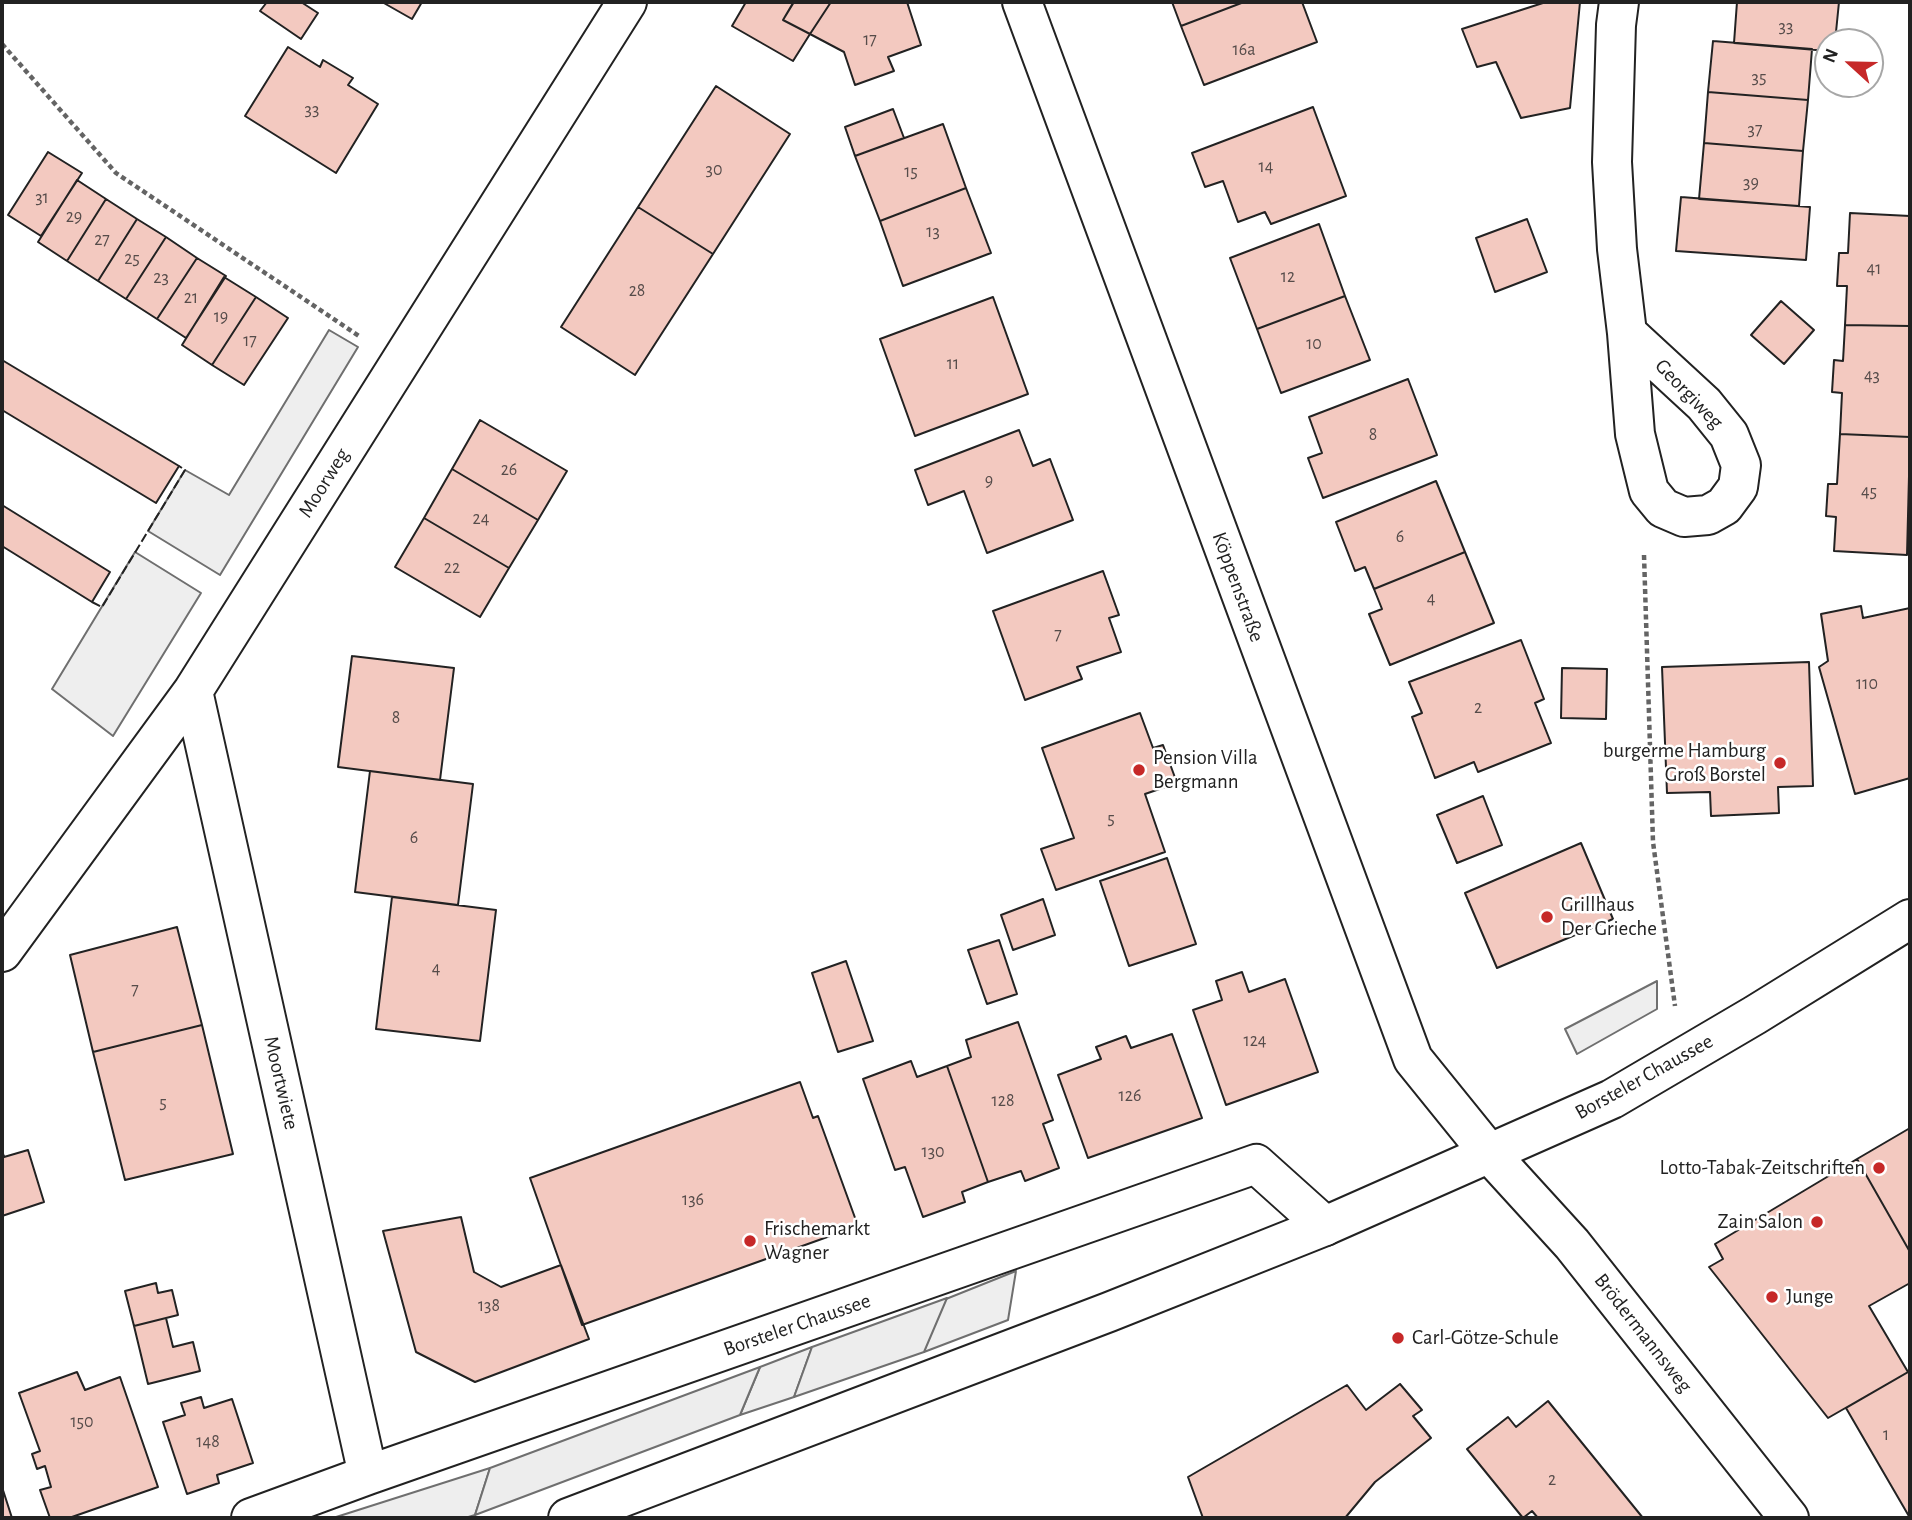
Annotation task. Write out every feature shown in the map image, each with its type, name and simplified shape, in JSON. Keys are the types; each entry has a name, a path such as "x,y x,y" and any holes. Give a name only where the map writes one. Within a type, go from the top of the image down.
{"street":[{"name":"Moorweg","path":"2,951 193,691 627,2"},
{"name":"Köppenstraße","path":"1022,2 1413,1059 1489,1153"},
{"name":"Georgiweg","path":"1619,2 1612,162 1617,249 1635,434 1649,491 1663,508 1684,516 1708,515 1724,506 1738,487 1741,465 1729,435 1704,404 1627,333"},
{"name":"Moortwiete","path":"193,691 368,1475"},
{"name":"Borsteler Chaussee","path":"568,1518 1109,1312 1325,1226 1612,1099 1910,919"},
{"name":"Brödermannsweg","path":"1489,1153 1573,1244 1789,1518"},
{"name":"Borsteler Chaussee","path":"251,1518 1256,1164 1325,1226"}],"path":[{"path":"2,44 116,173 400,363"},
{"path":"1649,491 1644,545 1653,842 1682,1057"}],"shaded area":[{"path":"329,330 358,347 220,575 148,531 185,470 229,495"},
{"path":"135,552 201,593 113,736 52,689"},
{"path":"1657,981 1657,1009 1577,1054 1565,1029"},
{"path":"1016,1271 1008,1320 924,1352 941,1301"},
{"path":"947,1298 924,1352 794,1397 812,1347"},
{"path":"812,1347 794,1397 740,1415 760,1367"},
{"path":"760,1367 740,1415 475,1515 490,1468"},
{"path":"490,1468 475,1515 465,1518 333,1518"}],"building":[{"path":"267,2 301,2 318,13 301,39 260,11"},
{"path":"382,2 422,2 412,19"},
{"path":"746,2 793,3 783,20 810,34 793,61 732,26"},
{"path":"794,2 831,2 810,34 783,20"},
{"path":"831,2 907,2 921,45 888,57 894,71 855,85 844,52 810,34"},
{"path":"1172,2 1244,2 1181,26"},
{"path":"1244,2 1302,2 1317,42 1204,85 1181,26"},
{"path":"1546,2 1580,2 1570,108 1521,118 1496,62 1477,67 1462,29"},
{"path":"1737,2 1839,2 1836,28 1814,28 1814,50 1734,43"},
{"path":"1713,41 1812,49 1808,100 1708,92"},
{"path":"288,47 320,67 323,60 353,78 348,85 378,104 336,173 245,116"},
{"path":"716,86 790,134 713,254 638,207"},
{"path":"1708,92 1808,100 1803,151 1704,143"},
{"path":"1313,107 1346,196 1271,224 1265,212 1238,222 1223,181 1205,187 1192,153"},
{"path":"893,109 904,138 855,156 845,127"},
{"path":"943,124 966,188 880,221 855,156"},
{"path":"1704,143 1803,151 1799,206 1699,199"},
{"path":"48,152 82,173 41,236 8,215"},
{"path":"77,180 106,199 67,261 38,242"},
{"path":"966,188 991,253 903,286 880,221"},
{"path":"1681,197 1810,207 1806,260 1676,251"},
{"path":"106,199 137,219 98,281 67,261"},
{"path":"638,207 713,254 635,375 561,327"},
{"path":"1850,213 1910,216 1910,326 1845,325 1847,286 1837,286 1839,253 1848,253"},
{"path":"137,219 166,237 126,299 98,281"},
{"path":"1527,219 1547,272 1495,292 1476,238"},
{"path":"1319,224 1345,296 1257,329 1230,258"},
{"path":"166,237 197,258 157,319 126,299"},
{"path":"197,258 226,276 186,338 157,319"},
{"path":"224,277 256,297 212,365 182,345"},
{"path":"1345,296 1370,360 1281,393 1257,329"},
{"path":"256,297 288,318 244,385 212,365"},
{"path":"993,297 1028,394 915,436 880,339"},
{"path":"1781,301 1814,330 1784,364 1751,335"},
{"path":"1845,325 1910,326 1910,437 1840,434 1842,393 1832,392 1834,360 1843,361"},
{"path":"2,360 179,466 156,503 2,410"},
{"path":"1408,379 1437,455 1323,498 1308,458 1322,453 1309,417"},
{"path":"480,420 567,471 538,520 452,469"},
{"path":"1019,430 1033,466 1050,459 1073,520 987,553 964,491 928,505 915,470"},
{"path":"1840,434 1910,437 1907,555 1834,551 1836,517 1826,516 1828,484 1837,484"},
{"path":"452,469 538,520 509,568 424,518"},
{"path":"1436,481 1465,552 1374,589 1365,567 1355,571 1336,522"},
{"path":"2,505 110,572 92,602 2,546"},
{"path":"424,518 509,568 480,617 395,567"},
{"path":"1465,552 1494,623 1390,665 1369,614 1382,609 1374,589"},
{"path":"1103,571 1119,615 1109,618 1121,652 1077,667 1082,679 1025,700 993,611"},
{"path":"1861,606 1863,618 1910,608 1910,778 1855,794 1819,667 1828,661 1821,614"},
{"path":"1521,640 1544,699 1535,703 1551,743 1478,772 1474,762 1435,778 1412,717 1422,713 1409,682"},
{"path":"352,656 454,668 440,780 338,767"},
{"path":"1809,662 1813,786 1778,787 1779,813 1711,816 1710,792 1667,793 1662,667"},
{"path":"1562,668 1607,669 1606,719 1561,718"},
{"path":"1140,713 1153,748 1163,745 1177,783 1145,794 1165,852 1056,890 1041,849 1074,838 1042,748"},
{"path":"370,771 473,784 458,905 355,892"},
{"path":"1483,796 1502,845 1457,863 1437,815"},
{"path":"1581,843 1613,919 1497,968 1465,893"},
{"path":"1167,858 1196,944 1129,966 1100,881"},
{"path":"392,897 496,910 480,1041 376,1029"},
{"path":"1043,899 1055,935 1013,950 1001,915"},
{"path":"177,927 202,1025 93,1052 70,955"},
{"path":"999,940 1017,994 987,1004 968,950"},
{"path":"846,961 873,1041 838,1052 812,973"},
{"path":"1242,972 1249,992 1285,979 1318,1072 1226,1105 1193,1010 1222,1000 1216,981"},
{"path":"1018,1022 1053,1120 1043,1124 1059,1168 1025,1181 1021,1171 988,1182 947,1066 971,1057 966,1040"},
{"path":"202,1025 233,1154 125,1180 93,1052"},
{"path":"1172,1034 1202,1118 1088,1158 1058,1075 1101,1059 1096,1047 1126,1036 1131,1048"},
{"path":"911,1061 917,1077 947,1066 988,1182 962,1192 965,1202 923,1217 905,1167 895,1170 863,1079"},
{"path":"800,1082 813,1118 818,1116 858,1226 582,1325 530,1178"},
{"path":"1910,1128 1910,1252 1857,1159"},
{"path":"2,1150 4,1157 28,1150 44,1202 2,1216"},
{"path":"1857,1159 1910,1252 1910,1283 1869,1306 1908,1372 1828,1418 1709,1267 1723,1259 1715,1244"},
{"path":"461,1217 474,1272 501,1287 561,1265 589,1339 475,1382 416,1352 383,1231"},
{"path":"156,1283 158,1293 172,1290 178,1315 134,1326 125,1291"},
{"path":"166,1318 173,1347 193,1342 200,1371 148,1384 134,1326"},
{"path":"1910,1371 1910,1518 1846,1408"},
{"path":"77,1372 85,1390 120,1377 158,1487 69,1518 50,1518 40,1490 51,1487 45,1466 37,1469 32,1454 40,1451 19,1393"},
{"path":"1400,1384 1422,1410 1413,1416 1431,1438 1375,1482 1345,1518 1203,1518 1188,1477 1347,1385 1366,1410"},
{"path":"201,1397 204,1408 232,1399 253,1463 217,1475 219,1483 187,1494 163,1422 185,1415 181,1403"},
{"path":"1548,1401 1643,1518 1538,1518 1532,1511 1523,1518 1467,1449 1508,1417 1516,1427"},
{"path":"2,1487 12,1518 2,1518"}],"fence":[{"path":"92,602 102,607 185,470 179,466"}],"place":[{"name":"burgerme Hamburg Groß Borstel","path":"1780,763"},
{"name":"Pension Villa Bergmann","path":"1139,770"},
{"name":"Grillhaus Der Grieche","path":"1547,917"},
{"name":"Lotto-Tabak-Zeitschriften","path":"1879,1168"},
{"name":"Zain Salon","path":"1817,1222"},
{"name":"Frischemarkt Wagner","path":"750,1241"},
{"name":"Junge","path":"1772,1297"},
{"name":"Carl-Götze-Schule","path":"1398,1338"}]}
